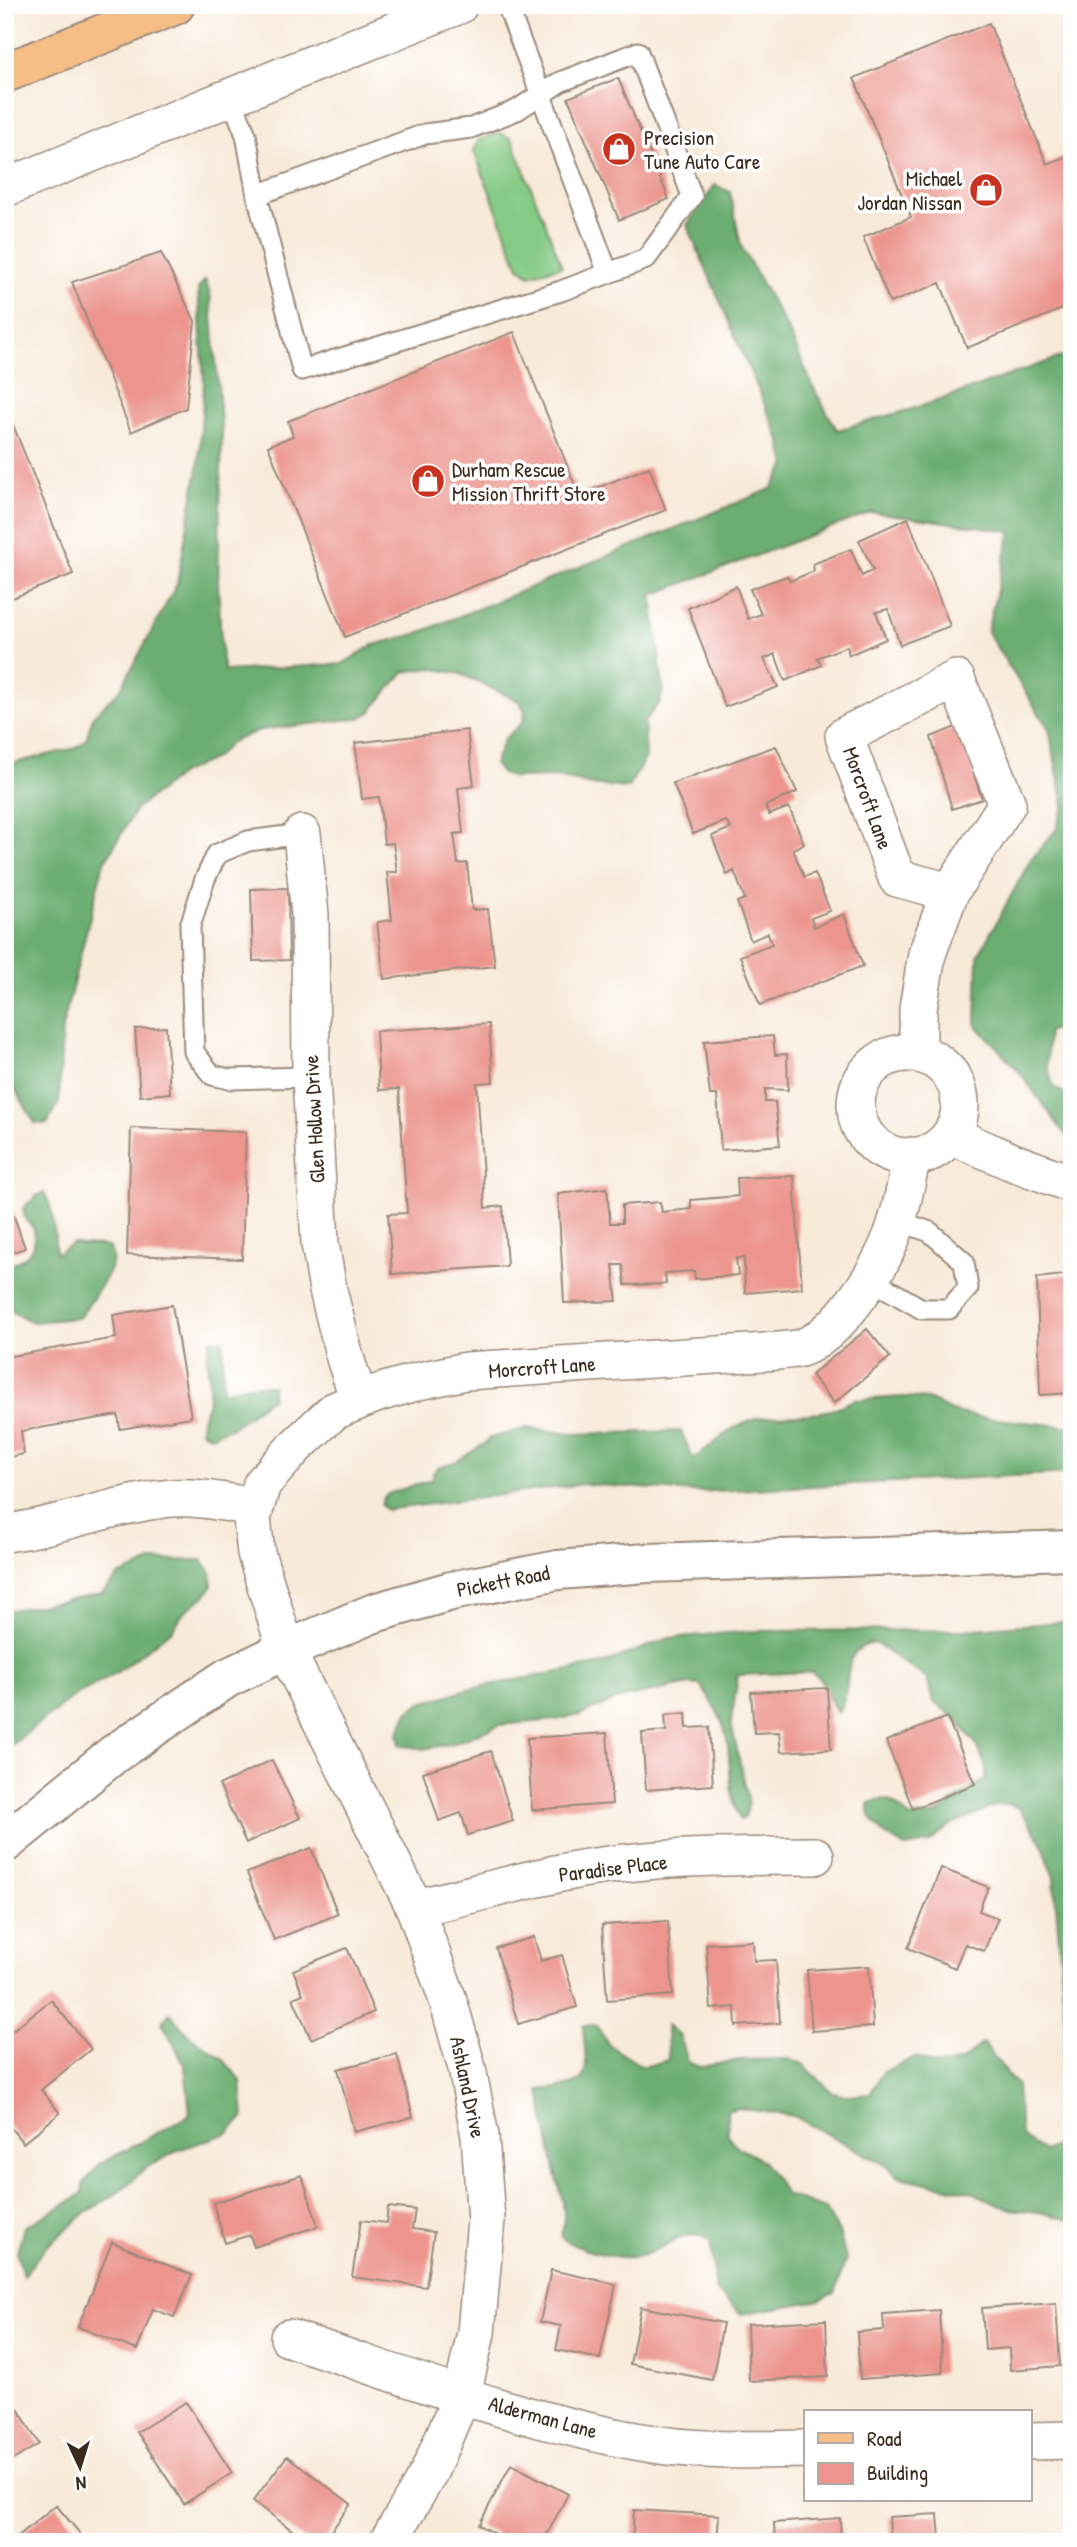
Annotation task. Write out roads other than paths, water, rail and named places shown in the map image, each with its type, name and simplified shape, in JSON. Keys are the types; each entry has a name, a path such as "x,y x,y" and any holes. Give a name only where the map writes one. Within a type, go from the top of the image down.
{"main road":[{"path":"5,73 175,5"}],"street":[{"path":"5,188 459,5"},
{"name":"Morcroft Lane","path":"918,1053 918,1009 927,954 950,892 1007,804 957,678 844,736 897,878 950,892"},
{"name":"Glen Hollow Drive","path":"303,834 310,915 311,1077 320,1243 328,1290 359,1400"},
{"path":"901,1052 918,1053 934,1059 948,1070 957,1085 961,1102 959,1119 951,1135 939,1147 923,1155 889,1154 874,1145 863,1132 856,1116 856,1098 860,1082 870,1068 901,1052"},
{"path":"951,1135 1072,1184"},
{"name":"Morcroft Lane","path":"253,1507 262,1484 296,1446 334,1411 419,1381 466,1371 802,1348 824,1335 853,1304 870,1279 892,1235 912,1156"},
{"path":"5,1533 31,1530 120,1506 165,1498 212,1500 253,1507 256,1553 286,1650"},
{"name":"Pickett Road","path":"5,1843 114,1754 227,1678 286,1650 387,1609 451,1591 558,1570 647,1563 1072,1550"},
{"name":"Ashland Drive","path":"286,1650 415,1908 448,2000 467,2068 480,2136 486,2220 476,2333 462,2395 429,2472 388,2542"},
{"name":"Paradise Place","path":"415,1908 576,1870 636,1863 750,1856 815,1856"},
{"name":"Alderman Lane","path":"289,2339 508,2411 641,2442 690,2448 804,2449"},
{"path":"1032,2441 1072,2440"}],"lane":[{"path":"508,5 608,273"},
{"path":"231,97 246,135 257,195 302,370 561,291 646,258 692,196 638,52 560,82 517,110 471,128 425,134 257,195"},
{"path":"303,834 248,841 217,854 205,879 190,926 193,1027 194,1052 212,1075 229,1079 311,1077"},
{"path":"870,1279 922,1309 949,1309 968,1288 964,1262 930,1231 896,1220"}],"place":[{"name":"Precision Tune Auto Care","path":"619,149"},
{"name":"Michael Jordan Nissan","path":"986,190"},
{"name":"Durham Rescue Mission Thrift Store","path":"428,481"}]}
